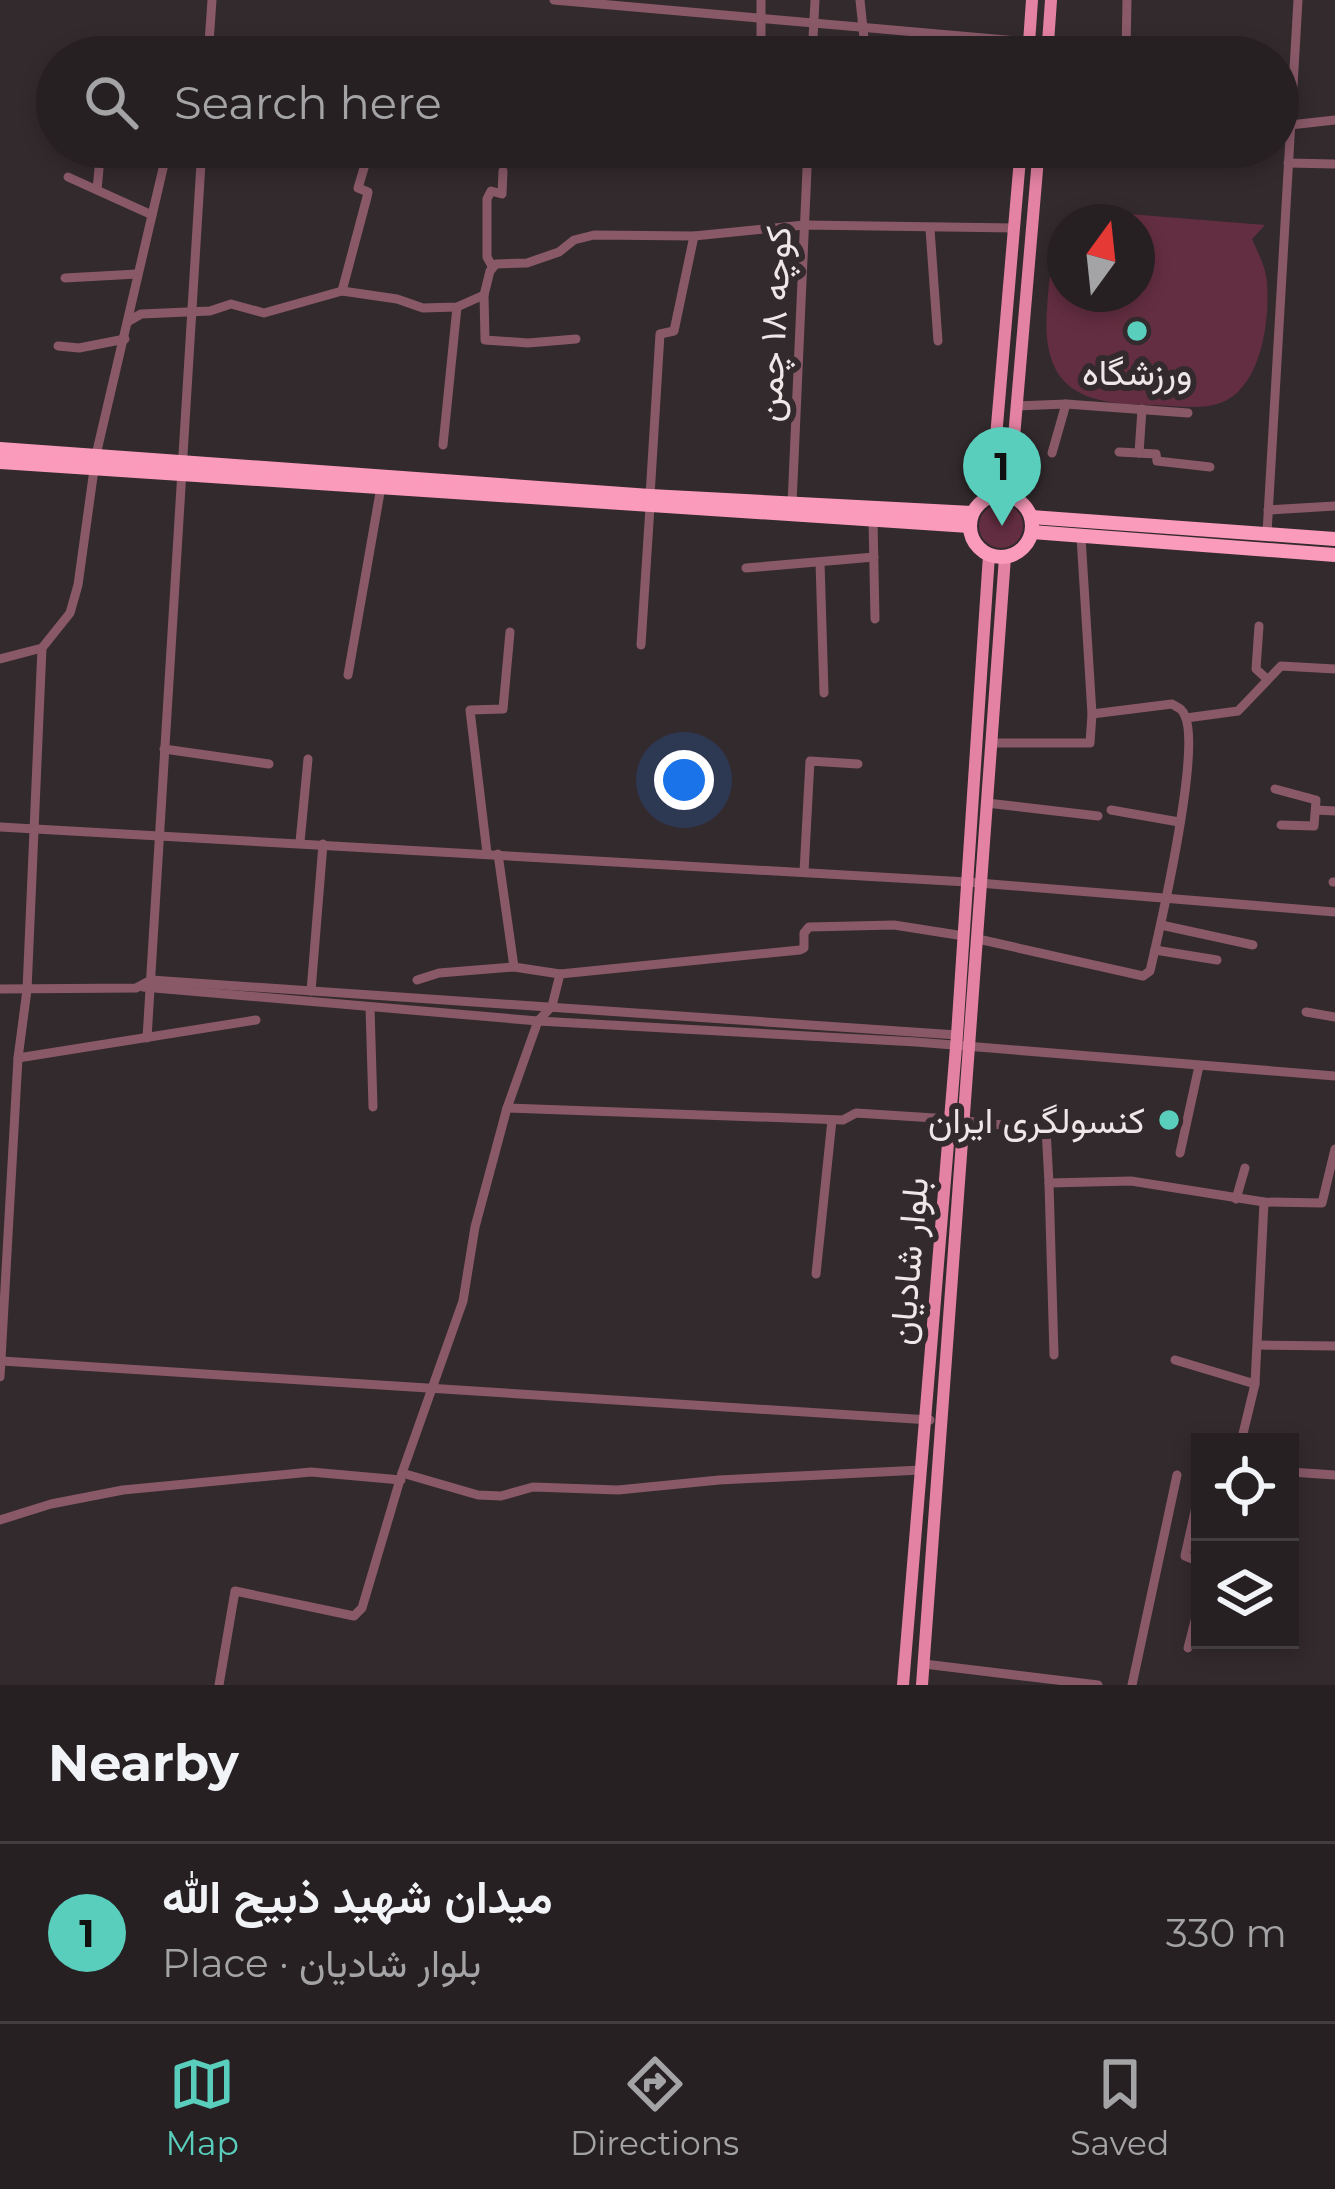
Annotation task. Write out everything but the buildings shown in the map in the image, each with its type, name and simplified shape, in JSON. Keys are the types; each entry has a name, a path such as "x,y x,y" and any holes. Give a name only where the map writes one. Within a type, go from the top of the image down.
{"highway":[{"path":"0,449 95,461 872,520 970,519"},
{"path":"0,462 95,461"},
{"path":"184,467 381,487 650,502 792,504 970,519"},
{"path":"1009,495 1019,500 1031,525 1022,549 997,556 974,544 970,519 980,502 1009,495"},
{"path":"1031,525 1335,539"},
{"path":"1031,525 1081,537 1335,555"}],"main road":[{"path":"1029,36 1032,0"},
{"path":"1048,36 1051,0"},
{"path":"992,496 1019,168"},
{"path":"1009,495 1037,168"},
{"name":"بلوار شادیان","path":"974,882 992,743 997,556"},
{"name":"بلوار شادیان","path":"922,1685 961,1042 997,556"},
{"name":"بلوار شادیان","path":"903,1685 957,1120"}],"street":[{"path":"210,36 212,0"},
{"path":"554,0 924,36"},
{"path":"760,36 761,0"},
{"path":"813,36 815,0"},
{"path":"860,0 865,36"},
{"path":"1126,36 1127,0"},
{"path":"1296,36 1298,0"},
{"path":"1299,123 1335,120"},
{"path":"1299,163 1335,164"},
{"path":"97,190 99,168"},
{"path":"0,658 41,648 70,613 95,461 163,168"},
{"path":"147,1038 201,168"},
{"name":"كوچه ١٨ چمن","path":"792,504 807,168"},
{"path":"1267,533 1288,168"},
{"path":"342,291 368,192 358,188 364,169"},
{"path":"503,171 502,194 491,191 487,199 487,256 492,266 484,295 485,340 576,339"},
{"path":"68,177 152,214"},
{"path":"492,266 527,263 559,252 574,240 594,236 694,236 804,225 1015,228"},
{"path":"930,229 938,341"},
{"path":"641,645 661,334 674,331 694,236"},
{"path":"64,278 137,274"},
{"path":"129,321 141,314 210,311 230,304 263,313 342,291 423,308 457,307 484,295"},
{"path":"443,445 457,307"},
{"path":"58,346 80,348 124,339"},
{"path":"1052,453 1066,404"},
{"path":"1016,406 1066,404 1188,412"},
{"path":"1139,454 1142,409"},
{"path":"1119,452 1156,454 1157,461 1210,466"},
{"path":"348,675 381,487"},
{"path":"1268,510 1335,506"},
{"path":"872,520 875,619"},
{"path":"992,743 1090,743 1081,537"},
{"path":"746,568 874,557"},
{"path":"820,562 824,693"},
{"path":"1259,626 1256,669 1267,679"},
{"path":"510,632 503,709 470,708 514,968"},
{"path":"0,1377 18,1058 27,990 41,648"},
{"path":"1186,718 1238,711 1286,664 1335,669"},
{"path":"417,980 439,973 514,968 560,974 800,950 809,927 894,925 1143,976 1150,971 1161,925 1179,822 1190,746 1186,718 1172,704 1092,714"},
{"path":"164,749 269,764"},
{"path":"300,842 308,759"},
{"path":"804,872 810,761 858,764"},
{"path":"1274,790 1316,800 1313,826 1282,825"},
{"path":"987,803 1098,816"},
{"path":"1111,810 1179,822"},
{"path":"1316,810 1335,811"},
{"path":"0,827 974,882 1335,912"},
{"path":"311,991 323,844"},
{"path":"1161,925 1253,945"},
{"path":"1155,950 1217,960"},
{"path":"219,1685 235,1591 358,1614 463,1300 475,1227 508,1108 538,1021 552,1006 560,974"},
{"path":"148,986 538,1021 961,1042"},
{"path":"0,988 311,991 552,1006 1335,1076"},
{"path":"370,1007 373,1107"},
{"path":"1306,1012 1335,1017"},
{"path":"18,1058 256,1020"},
{"path":"1180,1153 1198,1066"},
{"path":"0,1109 17,1104"},
{"path":"508,1108 832,1120 846,1120 856,1113 1089,1134"},
{"path":"816,1274 832,1120"},
{"path":"1046,1130 1054,1355"},
{"path":"1049,1183 1131,1181 1264,1202 1322,1203 1335,1149"},
{"path":"1236,1198 1244,1168"},
{"path":"1243,1433 1255,1384 1264,1202"},
{"path":"1258,1345 1335,1346"},
{"path":"2,1360 941,1420"},
{"path":"1175,1360 1255,1384"},
{"path":"0,1520 124,1490 311,1472 402,1476 501,1496 533,1487 618,1490 921,1470"},
{"path":"1299,1473 1335,1475"},
{"path":"1132,1685 1178,1475"},
{"path":"1191,1529 1185,1556 1191,1558"},
{"path":"1188,1648 1191,1636"},
{"path":"924,1664 1098,1685"}],"shaded area":[{"path":"1155,216 1265,225 1252,239 1268,298 1260,352 1245,384 1220,403 1188,407 1129,404 1088,396 1060,375 1047,337 1047,312 1155,312"},
{"path":"1001,504 1017,510 1023,526 1017,542 1001,548 985,542 979,526 985,510"}],"place":[{"name":"ورزشگاه","path":"1137,331"},
{"name":"میدان شهید ذبیح الله","path":"1002,526"},
{"name":"کنسولگری ایران","path":"1169,1120"}]}
